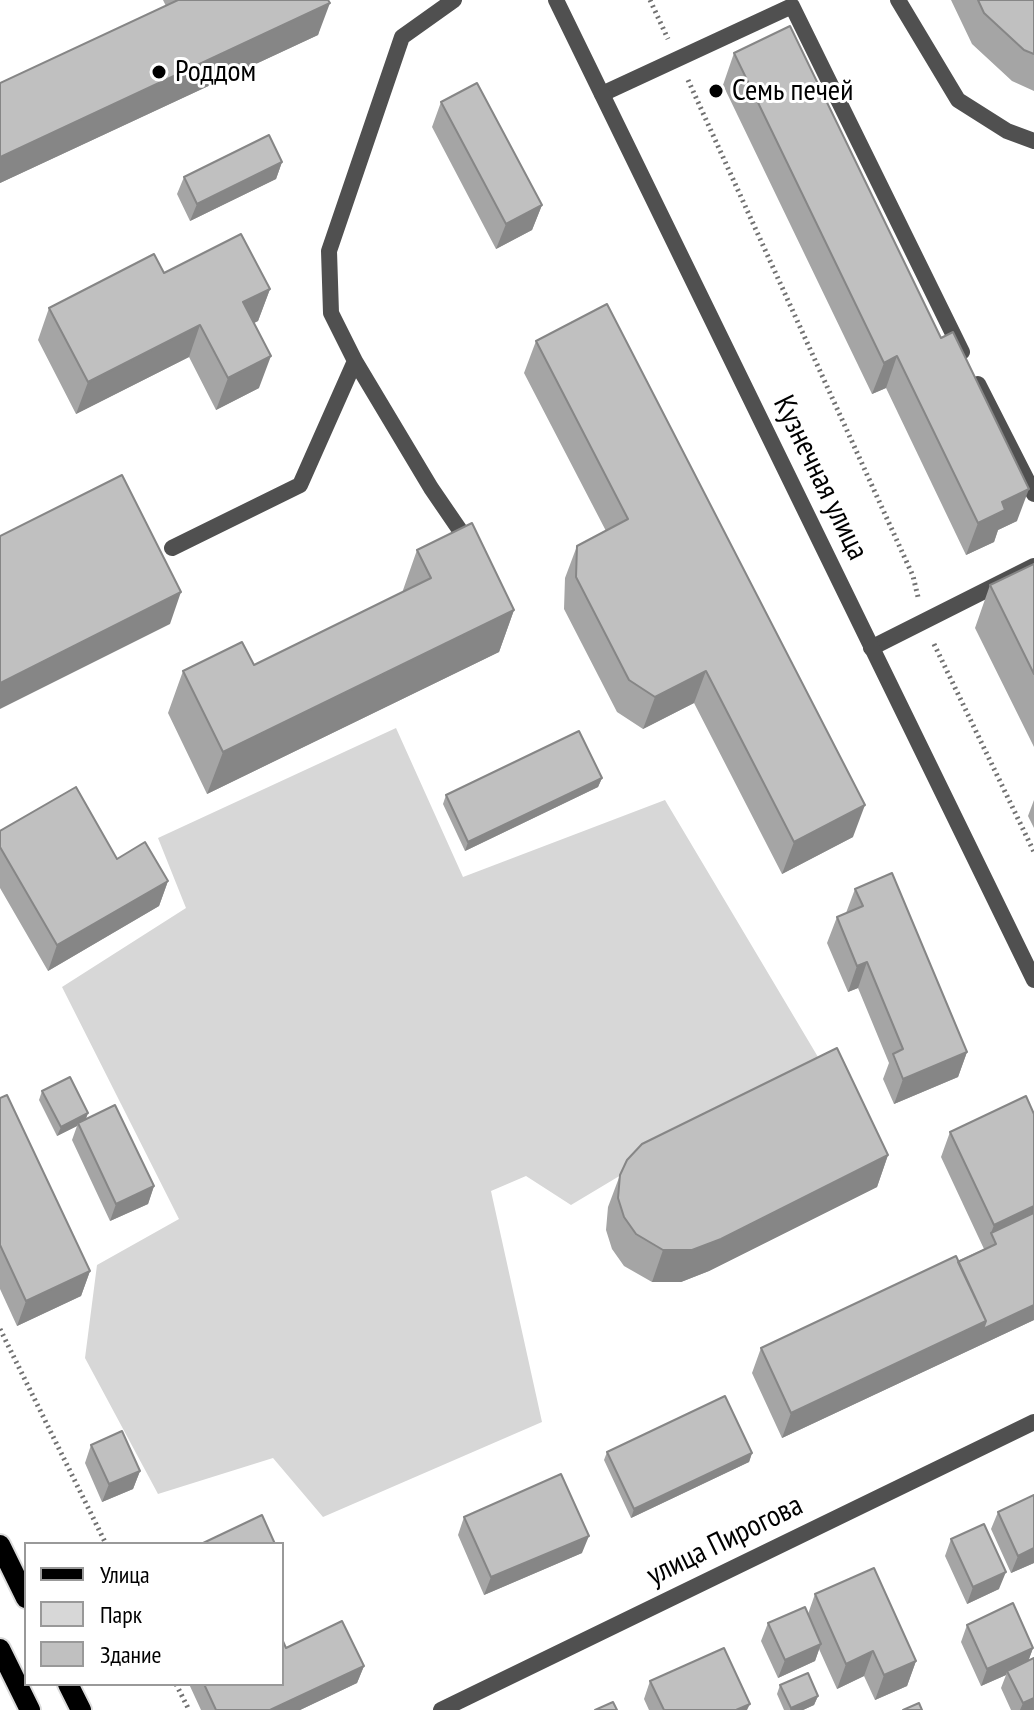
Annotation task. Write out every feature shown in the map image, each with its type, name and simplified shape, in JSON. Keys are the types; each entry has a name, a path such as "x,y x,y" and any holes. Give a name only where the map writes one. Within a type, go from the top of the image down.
{"main road":[{"path":"0,1545 24,1594"},
{"path":"0,1649 30,1710"},
{"path":"69,1686 81,1710"}],"street":[{"path":"454,0 402,37 329,251 331,313 355,361 431,488 480,560"},
{"name":"Кузнечная улица","path":"556,0 1034,980"},
{"path":"898,0 958,100 1007,131 1034,141"},
{"path":"602,94 792,6 1034,494"},
{"path":"172,548 300,485 355,361"},
{"path":"871,648 1034,566"},
{"name":"улица Пирогова","path":"441,1710 1034,1422"}],"path":[{"path":"650,0 913,576 924,622 1034,852"},
{"path":"0,1329 105,1542"},
{"path":"177,1686 189,1710"}],"green space":[{"path":"396,728 463,877 665,800 818,1057 571,1205 526,1176 491,1191 542,1422 323,1517 273,1458 158,1494 85,1358 97,1265 179,1219 62,987 186,908 158,838"}],"building":[{"name":"Роддом","path":"178,0 328,0 330,3 0,157 0,83"},
{"path":"978,0 1034,0 1034,54 1024,50 984,13"},
{"path":"790,26 941,338 953,332 1029,489 1002,502 1005,510 978,523 897,356 884,363 734,53"},
{"path":"477,83 542,205 506,224 441,102"},
{"path":"269,135 282,162 197,204 184,177"},
{"path":"241,234 270,289 243,302 271,356 228,378 200,325 88,382 49,308 154,254 164,273"},
{"path":"607,304 865,805 794,842 706,671 655,697 629,680 576,577 577,546 628,519 536,341"},
{"path":"122,475 181,592 0,683 0,536"},
{"path":"472,523 514,610 223,752 183,671 242,642 254,665 431,578 417,550"},
{"path":"1034,564 1034,674 990,585"},
{"path":"579,731 602,778 468,842 446,795"},
{"path":"76,787 117,859 145,842 168,881 57,945 0,847 0,831"},
{"path":"892,873 967,1052 903,1079 893,1054 903,1049 867,962 857,966 837,917 863,906 855,889"},
{"path":"837,1048 888,1155 721,1239 692,1250 663,1250 636,1234 624,1217 618,1198 620,1175 627,1160 642,1144"},
{"path":"70,1077 88,1113 61,1127 42,1091"},
{"path":"7,1095 90,1271 26,1301 0,1245 0,1098"},
{"path":"1026,1096 1034,1114 1034,1206 994,1225 950,1132"},
{"path":"115,1105 154,1186 116,1204 78,1123"},
{"path":"1034,1213 1034,1305 983,1329 986,1321 958,1262 996,1244 991,1233"},
{"path":"956,1256 986,1321 791,1413 761,1348"},
{"path":"725,1396 752,1453 634,1509 607,1452"},
{"path":"122,1431 140,1471 109,1484 91,1445"},
{"path":"561,1474 589,1536 491,1577 464,1517"},
{"path":"1034,1495 1034,1548 1018,1556 998,1512"},
{"path":"262,1515 274,1542 205,1542"},
{"path":"984,1524 1006,1572 973,1587 951,1539"},
{"path":"874,1568 916,1661 884,1675 873,1651 846,1664 815,1594"},
{"path":"1013,1603 1033,1648 987,1669 967,1625"},
{"path":"805,1607 821,1644 785,1660 768,1623"},
{"path":"342,1621 364,1666 270,1710 216,1710 205,1686 284,1686 284,1644 286,1648"},
{"path":"724,1648 750,1704 736,1710 664,1710 650,1681"},
{"path":"1034,1658 1034,1698 1023,1703 1007,1671"},
{"path":"808,1673 818,1696 791,1708 780,1685"},
{"path":"613,1702 617,1710 595,1710"},
{"path":"919,1703 922,1710 903,1710"}],"place":[{"name":"Роддом","path":"159,72"},
{"name":"Семь печей","path":"716,91"}]}
